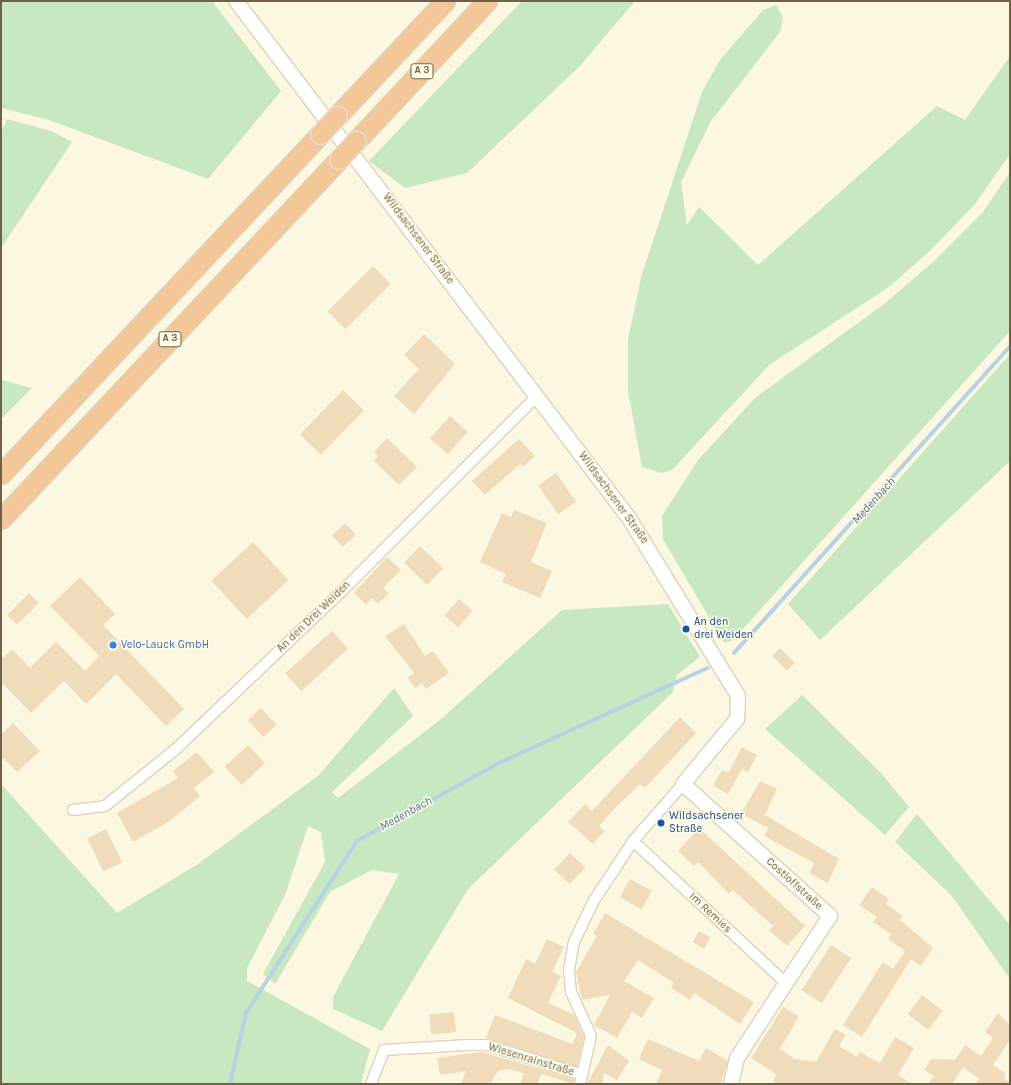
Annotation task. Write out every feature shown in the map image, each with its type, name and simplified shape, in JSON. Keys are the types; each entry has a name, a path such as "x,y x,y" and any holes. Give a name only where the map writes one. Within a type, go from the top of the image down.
{"highway":[{"path":"1,474 445,1"},
{"name":"A 3","path":"1,519 488,1"}],"main road":[{"name":"Wildsachsener Straße","path":"236,1 629,518 738,696 740,710 737,719 683,784"},
{"name":"Costloffstraße","path":"683,784 830,916 787,984 737,1058 731,1084"}],"street":[{"name":"An den Drei Weiden","path":"74,810 105,806 176,749 537,396"},
{"name":"Wildsachsener Straße","path":"581,1080 591,1036 571,992 569,970 574,942 593,902 633,841 683,784"},
{"name":"Im Remies","path":"633,841 787,984"},
{"name":"Wiesenrainstraße","path":"371,1084 384,1050 487,1045 581,1080"}],"green space":[{"path":"1,1 212,1 281,91 208,179 49,120 1,108"},
{"path":"522,1 635,1 580,66 467,173 405,188 369,161"},
{"path":"776,5 783,17 780,32 711,121 681,182 687,225 699,207 758,265 937,106 965,120 1010,56 1010,154 975,204 931,250 889,287 769,365 672,470 662,473 642,467 628,391 628,339 642,274 702,92 720,60 763,10"},
{"path":"7,119 51,131 72,142 1,248 1,132"},
{"path":"1010,172 1010,331 733,640 724,643 663,539 662,516 698,460 756,397 884,304 933,262 983,212"},
{"path":"1010,354 1010,461 820,640 788,604"},
{"path":"1,380 32,388 1,419"},
{"path":"668,604 700,657 677,675 673,692 468,889 382,1031 333,1009 333,997 399,874 372,870 330,892 275,984 263,974 325,862 321,832 308,826 285,895 247,968 247,981 370,1049 361,1084 1,1084 1,784 117,913 198,864 319,775 394,688 413,716 332,792 338,798 440,720 562,610"},
{"path":"802,695 881,773 909,807 885,835 765,729"},
{"path":"917,814 1010,925 1010,979 952,896 895,842"}],"building":[{"path":"373,266 391,284 345,329 328,311"},
{"path":"424,334 455,364 414,414 394,396 419,369 404,355"},
{"path":"343,390 364,410 321,455 300,435"},
{"path":"450,416 468,432 448,454 430,438"},
{"path":"387,438 417,467 399,485 374,461 378,456 374,452"},
{"path":"519,439 535,456 523,467 520,464 485,495 472,481"},
{"path":"556,473 576,502 558,514 538,486"},
{"path":"514,510 547,523 531,562 552,571 540,598 502,582 506,574 480,562 502,513 511,517"},
{"path":"345,523 356,535 343,547 332,535"},
{"path":"253,542 288,580 247,619 211,581"},
{"path":"420,546 443,568 427,585 404,563"},
{"path":"387,557 401,570 383,588 389,593 378,604 372,598 366,605 354,593"},
{"path":"80,577 115,614 103,625 184,709 166,726 116,674 86,704 64,681 31,713 1,682 1,660 12,649 30,668 56,642 85,671 99,656 50,606"},
{"path":"29,593 39,603 17,625 7,615"},
{"path":"459,599 473,611 458,627 445,616"},
{"path":"404,624 425,656 433,651 449,673 426,689 422,683 415,688 408,678 414,673 385,636"},
{"path":"332,631 348,649 301,691 285,673"},
{"path":"780,648 795,663 787,671 772,656"},
{"path":"261,708 277,725 264,737 248,720"},
{"path":"680,717 696,733 645,788 640,784 615,808 599,826 605,831 593,844 568,822 585,804 592,811"},
{"path":"13,723 40,751 17,772 1,756 1,735"},
{"path":"248,745 265,763 242,785 225,767"},
{"path":"742,747 757,755 748,772 742,769 728,794 713,786 722,770 728,773"},
{"path":"197,752 214,772 194,788 200,796 170,821 133,842 117,813 178,778 173,771"},
{"path":"760,781 777,789 765,815 839,859 828,883 809,873 814,863 764,836 769,828 741,814"},
{"path":"699,828 805,926 787,946 769,930 773,926 733,890 729,894 698,862 694,866 678,851"},
{"path":"106,829 122,862 103,871 87,838"},
{"path":"570,853 585,867 570,884 554,870"},
{"path":"630,879 652,891 642,909 620,897"},
{"path":"872,887 889,899 886,904 903,916 900,920 933,948 921,966 911,959 862,1037 843,1025 883,962 893,969 905,951 888,939 891,934 873,922 877,917 859,905"},
{"path":"605,913 754,1002 740,1024 694,993 690,1000 671,988 674,983 638,960 624,981 654,998 642,1018 632,1012 617,1038 594,1025 610,995 582,1000 576,972 597,936 593,934"},
{"path":"699,931 710,937 704,949 693,942"},
{"path":"547,939 564,947 552,972 561,976 548,1003 574,1015 584,1037 577,1067 486,1038 495,1015 573,1044 577,1033 508,998 526,959 535,964"},
{"path":"831,945 851,958 822,1003 802,990"},
{"path":"922,995 943,1011 928,1030 908,1014"},
{"path":"783,1007 799,1016 780,1049 795,1059 816,1062 835,1029 846,1035 839,1046 857,1057 860,1052 880,1063 895,1037 914,1048 898,1075 912,1084 773,1084 776,1074 751,1058"},
{"path":"454,1012 456,1032 431,1035 429,1015"},
{"path":"998,1013 1010,1025 1010,1040 993,1065 1006,1074 1004,1077 1010,1084 975,1084 979,1079 963,1067 952,1084 928,1084 934,1076 924,1070 931,1059 955,1060 965,1045 981,1056 993,1038 985,1032"},
{"path":"648,1039 699,1061 706,1048 728,1061 721,1084 656,1084 662,1070 639,1059"},
{"path":"608,1045 629,1061 617,1080 604,1073 602,1084 587,1084"},
{"path":"482,1052 574,1079 573,1084 542,1074 537,1084 520,1084 524,1073 506,1069 498,1071 490,1084 461,1084 466,1071 440,1075 437,1058"}],"waterway":[{"name":"Medenbach","path":"734,653 1010,347"},
{"name":"Medenbach","path":"230,1084 246,1013 357,841 499,763 707,668"}],"place":[{"name":"An den drei Weiden","path":"686,629"},
{"name":"Velo-Lauck GmbH","path":"113,645"},
{"name":"Wildsachsener Straße","path":"661,823"}]}
